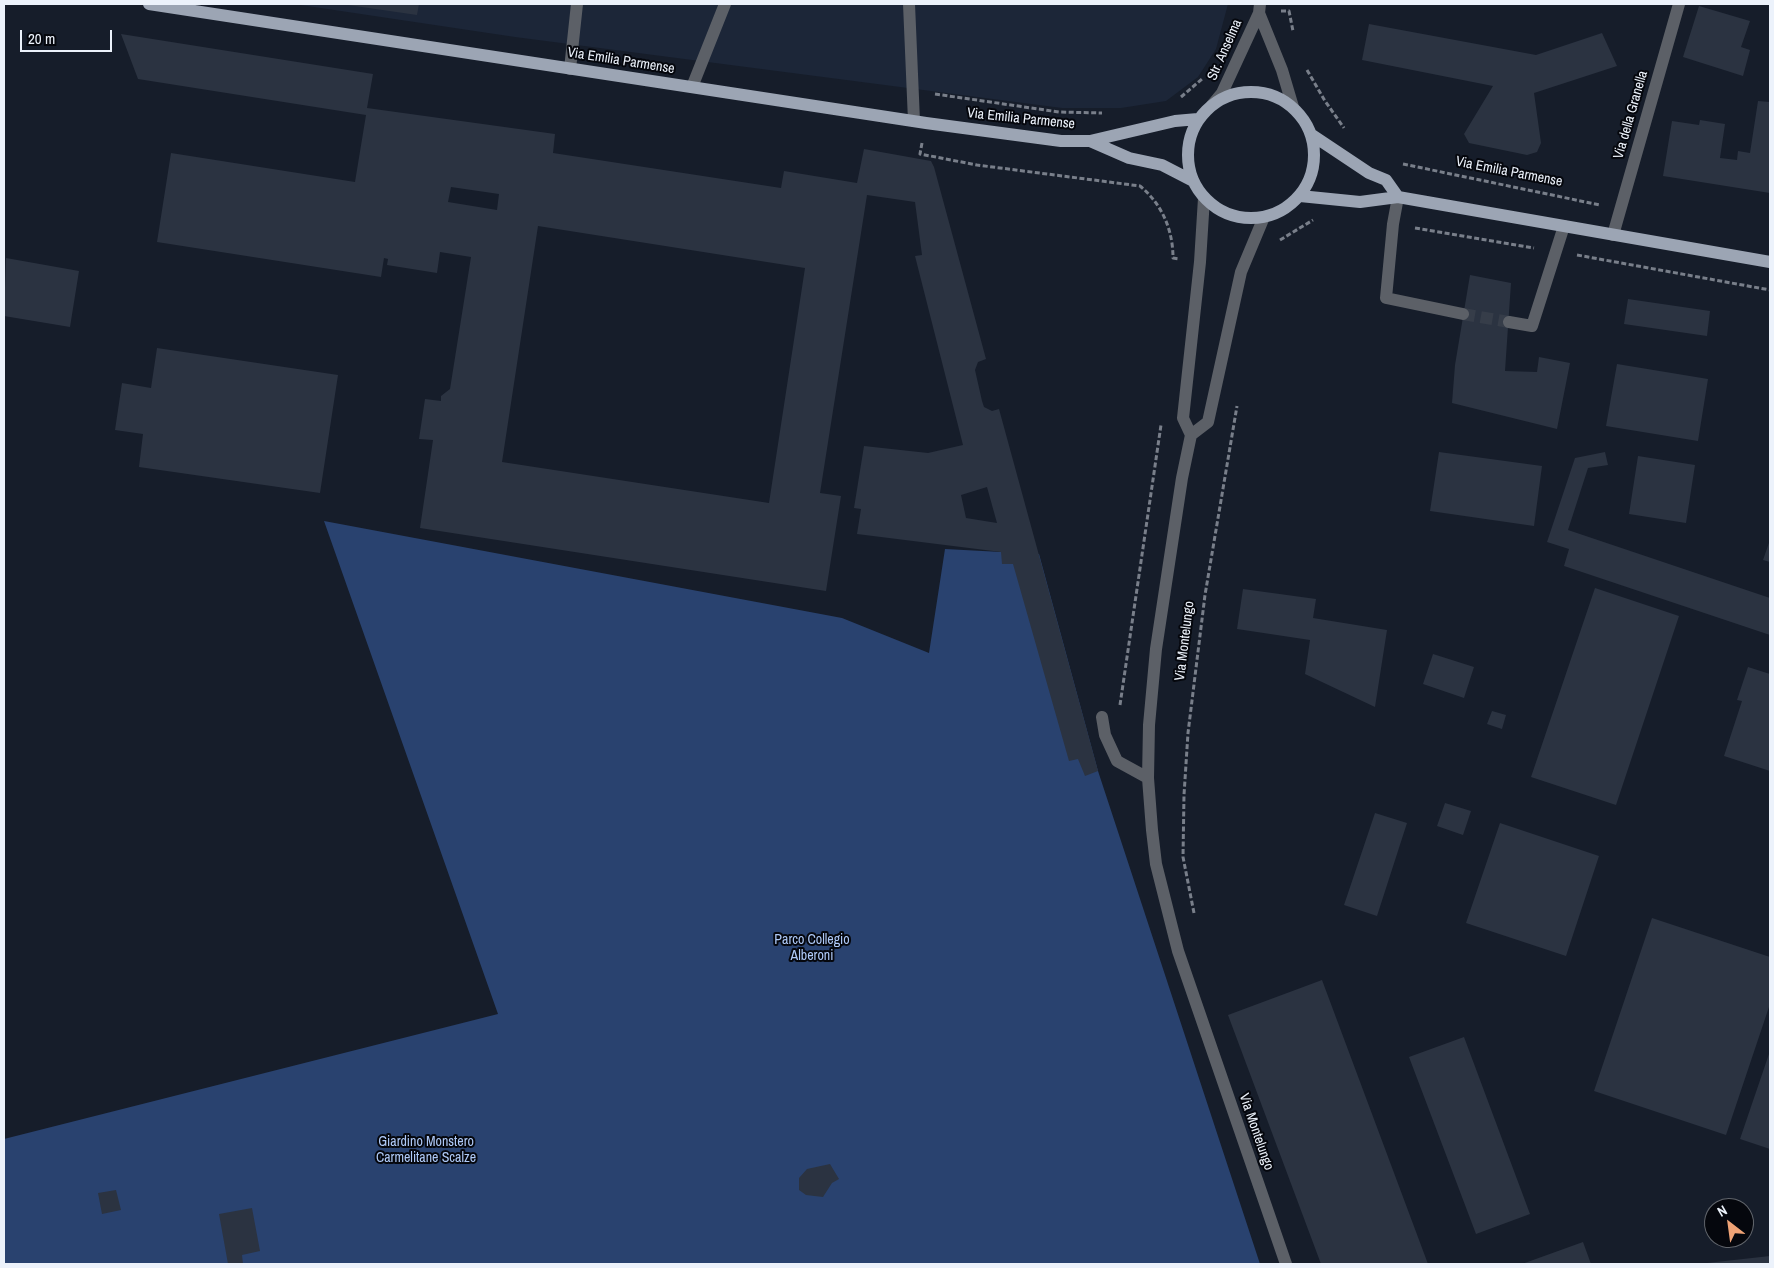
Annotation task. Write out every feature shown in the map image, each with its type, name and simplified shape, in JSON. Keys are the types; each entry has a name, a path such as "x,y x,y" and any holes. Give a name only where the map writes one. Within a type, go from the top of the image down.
{"main road":[{"name":"Via Emilia Parmense","path":"148,4 914,121 1061,141 1090,141 1174,121 1198,119"},
{"name":"Via Emilia Parmense","path":"1244,92 1261,92 1278,97 1293,107 1304,120 1312,135 1314,151 1313,167 1308,182 1300,196 1284,210 1264,217 1248,218 1232,216 1217,209 1204,198 1193,181 1188,166 1187,150 1198,119 1212,105 1227,96 1244,92"},
{"name":"Via Emilia Parmense","path":"1312,135 1369,173 1386,180 1398,197"},
{"name":"Via Emilia Parmense","path":"1090,141 1129,158 1162,164 1193,181"},
{"path":"1300,196 1360,202 1398,197 1770,262"}],"street":[{"path":"570,69 577,4"},
{"path":"692,87 725,4"},
{"path":"909,4 914,121"},
{"name":"Via della Granella","path":"1613,235 1679,4"},
{"path":"1259,8 1282,70 1293,107"},
{"name":"Str. Anselma","path":"1212,105 1222,93 1259,8"},
{"path":"1398,197 1393,224 1386,298 1463,314"},
{"name":"Via Montelungo","path":"1204,198 1200,262 1183,418 1191,435 1182,478 1156,649 1149,725 1148,778 1156,864 1178,952 1286,1264"},
{"path":"1191,435 1208,422 1241,272 1264,217"},
{"path":"1509,322 1532,326 1564,226"},
{"path":"1102,717 1105,735 1117,761 1148,778"}],"path":[{"name":"Via Emilia Parmense","path":"1396,162 1451,176 1601,205 1613,235"},
{"path":"1275,246 1298,227 1319,218"},
{"path":"1173,258 1175,266"},
{"name":"Via Montelungo","path":"1195,920 1184,857 1184,795 1188,733 1205,595 1238,399"},
{"path":"1119,713 1162,416"}],"shaded area":[{"path":"294,4 1228,4 1216,49 1198,77 1166,101 1121,108 1062,108 515,37"}],"green space":[{"name":"Parco Collegio Alberoni","path":"324,521 842,618 929,653 945,549 1039,554 1098,771 1260,1264 4,1264 4,1139 498,1014"}],"building":[{"path":"341,4 419,4 417,15"},
{"path":"1699,6 1750,21 1741,47 1750,50 1743,76 1683,57"},
{"path":"1369,24 1536,55 1602,33 1617,66 1534,93 1541,143 1537,152 1527,155 1469,143 1464,134 1493,86 1362,60"},
{"path":"121,34 373,74 367,108 555,134 553,153 781,188 784,171 857,183 864,149 931,161 986,359 978,362 975,370 982,401 984,407 992,411 999,409 1098,771 1085,776 1078,759 1069,761 1013,564 1002,564 1001,552 857,534 861,509 854,508 864,446 928,453 963,445 915,256 922,255 915,202 867,195 820,493 841,496 826,591 420,528 433,440 419,439 425,399 441,401 441,396 450,389 471,257 440,252 437,273 387,265 388,259 384,258 381,277 157,242 171,153 355,182 366,115 138,79","holes":["451,187 499,194 497,210 448,202","538,226 805,268 769,503 502,462","987,487 997,523 966,518 961,495"]},
{"path":"1758,101 1770,102 1770,193 1663,176 1672,121 1699,125 1700,120 1725,124 1720,158 1737,160 1738,151 1750,153"},
{"path":"6,258 79,271 70,327 4,316"},
{"path":"1470,275 1511,283 1505,371 1537,372 1539,357 1570,363 1557,429 1452,403 1455,365"},
{"path":"1628,299 1710,311 1707,336 1624,324"},
{"path":"157,348 338,375 320,493 139,467 143,434 115,430 122,383 151,388"},
{"path":"1617,364 1708,379 1698,441 1606,426"},
{"path":"1439,452 1542,466 1534,526 1430,511"},
{"path":"1605,452 1608,465 1588,468 1568,530 1770,598 1770,635 1564,566 1569,549 1547,542 1575,458"},
{"path":"1638,456 1695,465 1686,523 1629,514"},
{"path":"1770,540 1770,562 1763,560"},
{"path":"1595,588 1679,616 1616,805 1531,777"},
{"path":"1243,589 1316,599 1313,618 1387,630 1375,707 1305,674 1310,640 1237,629"},
{"path":"1433,654 1474,667 1464,698 1423,684"},
{"path":"1748,667 1770,674 1770,771 1724,756 1742,701 1737,700"},
{"path":"1492,711 1506,715 1502,729 1487,724"},
{"path":"1445,803 1471,811 1463,835 1437,826"},
{"path":"1375,813 1407,823 1377,916 1344,905"},
{"path":"1500,823 1599,856 1566,956 1466,923"},
{"path":"1652,918 1770,957 1770,1004 1726,1135 1594,1091"},
{"path":"1322,980 1428,1264 1321,1264 1228,1015"},
{"path":"1464,1037 1530,1214 1476,1234 1409,1057"},
{"path":"1770,1051 1770,1149 1740,1139"},
{"path":"830,1164 839,1179 832,1183 823,1197 806,1195 799,1190 799,1178 807,1169"},
{"path":"116,1190 121,1210 102,1214 98,1193"},
{"path":"252,1208 260,1251 242,1255 243,1264 228,1264 219,1214"},
{"path":"1583,1242 1591,1264 1522,1264"},
{"path":"1770,1256 1770,1264 1707,1264 1707,1263"}],"tunnel":[{"path":"1463,314 1509,322"}],"park label":[{"name":"Giardino Monstero Carmelitane Scalze","path":"426,1150"}]}
